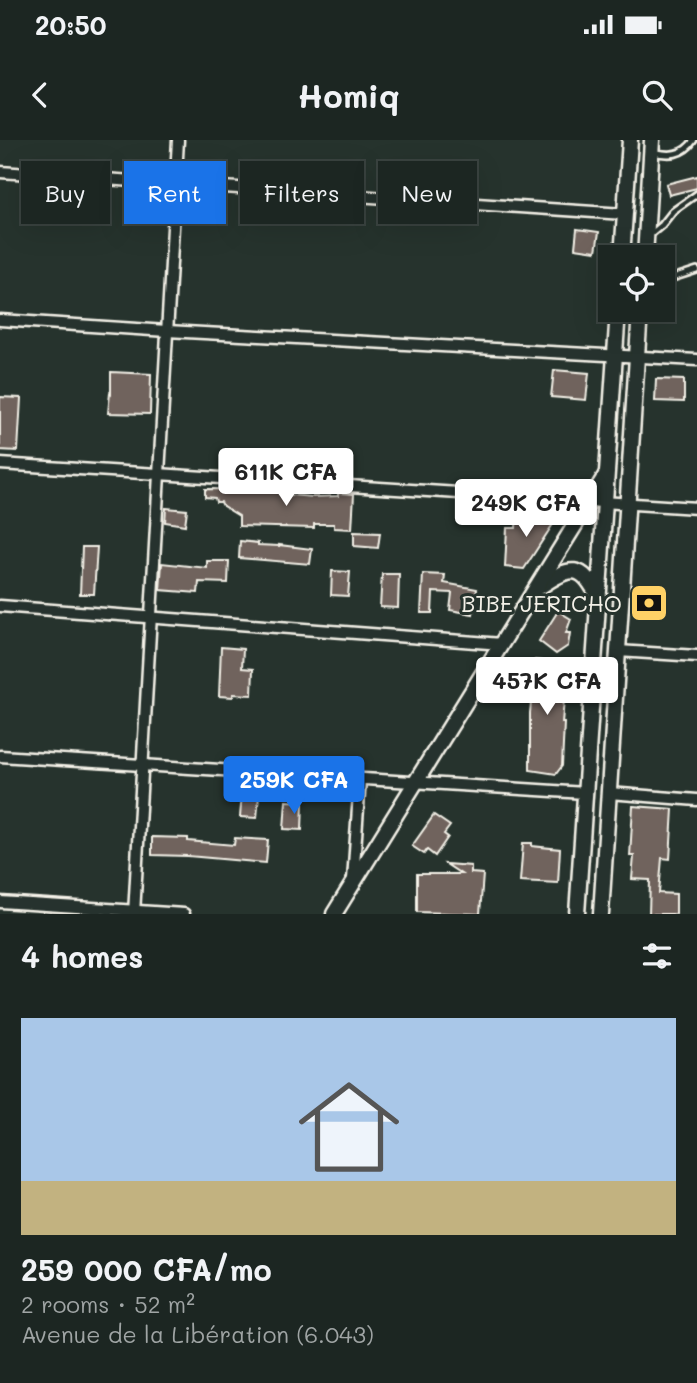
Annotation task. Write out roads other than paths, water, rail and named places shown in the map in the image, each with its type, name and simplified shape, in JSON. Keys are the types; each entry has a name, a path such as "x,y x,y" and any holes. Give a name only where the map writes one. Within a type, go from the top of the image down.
{"main road":[{"path":"623,245 629,140"},
{"path":"646,245 652,146"},
{"path":"577,914 617,322"},
{"path":"601,914 639,322"},
{"path":"334,914 607,474"},
{"path":"534,591 558,574 570,571 582,573 590,581 598,598"}],"street":[{"path":"176,161 177,140"},
{"path":"0,172 124,181"},
{"path":"226,188 624,215"},
{"path":"134,912 173,224"},
{"path":"0,320 697,360"},
{"path":"0,464 697,508"},
{"path":"0,606 502,643"},
{"path":"618,651 697,656"},
{"path":"0,756 585,793"},
{"path":"353,884 360,779"},
{"path":"608,793 697,800"},
{"path":"0,902 184,914"}],"lane":[{"path":"652,146 667,156 680,153 694,140"},
{"path":"647,237 662,225 673,211 697,194"},
{"path":"675,277 697,271"}],"place":[{"name":"BIBE JERICHO","path":"649,603"}]}
